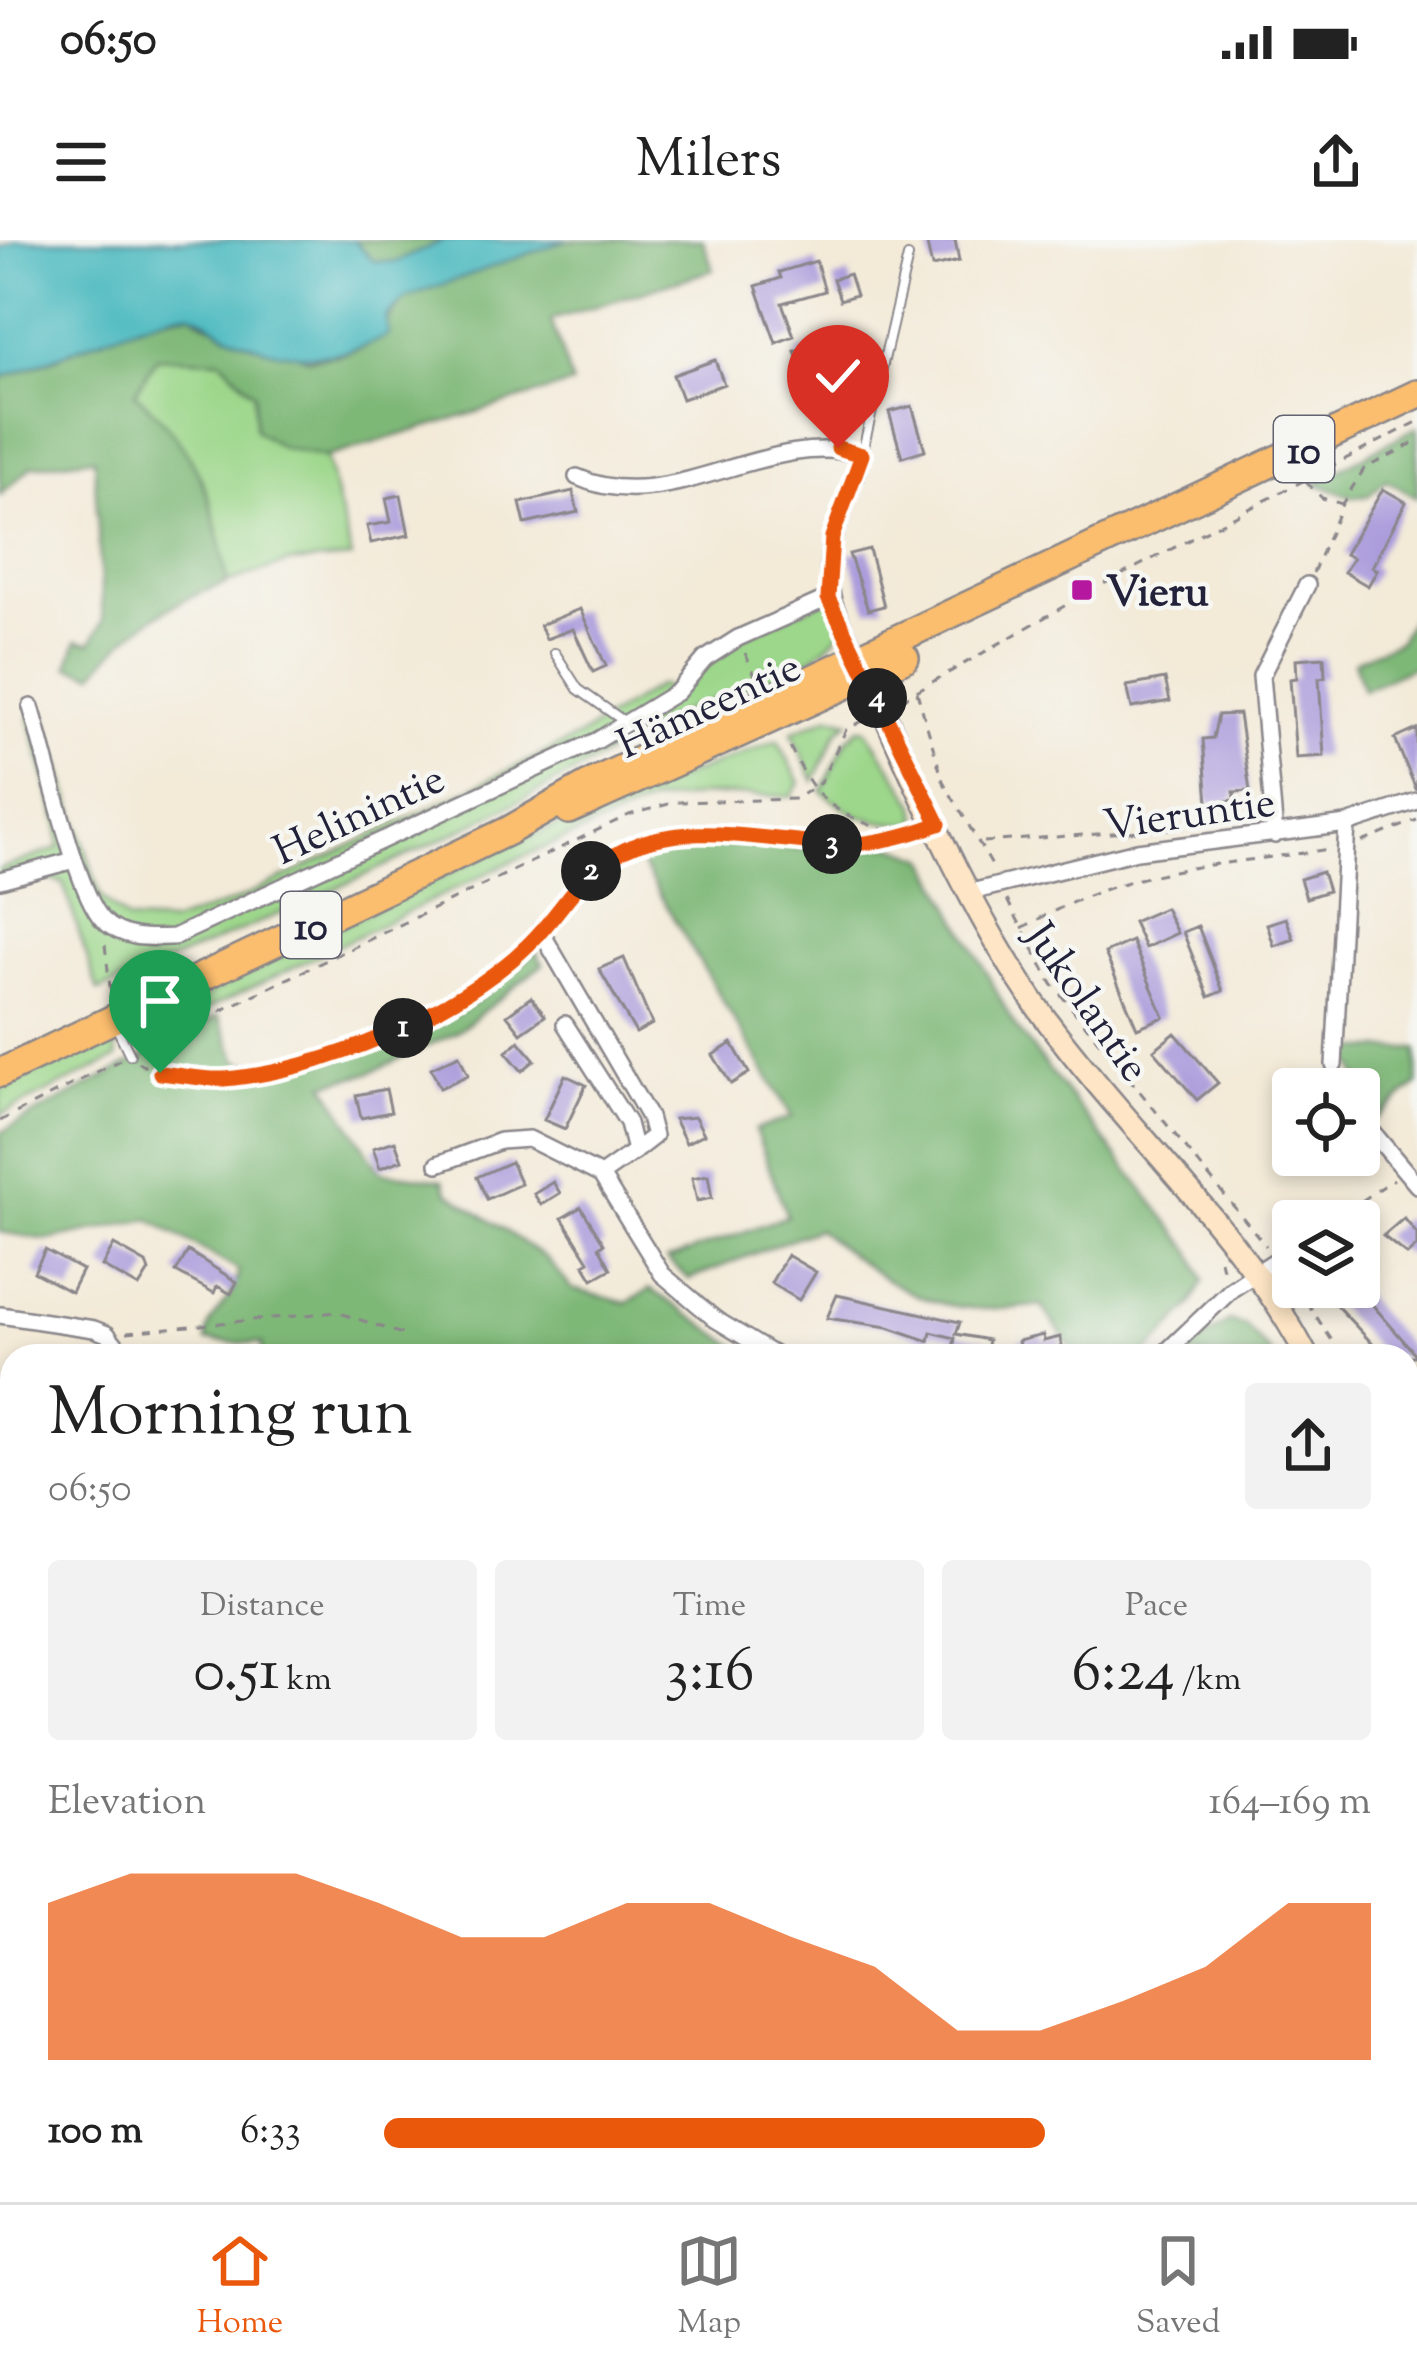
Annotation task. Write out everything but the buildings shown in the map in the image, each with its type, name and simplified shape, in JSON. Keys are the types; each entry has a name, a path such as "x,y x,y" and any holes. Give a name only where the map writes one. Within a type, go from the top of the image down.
{"highway":[{"name":"Hämeentie","path":"0,1073 112,1009 508,831 596,781 864,668 1417,394"}],"street":[{"path":"578,477 614,489 643,489 803,449 862,455 832,537 828,598 864,668"},
{"path":"1275,836 1261,676 1307,585"},
{"name":"Helinintie","path":"102,920 123,934 174,937 626,723 677,692 705,659 738,638 828,598"},
{"name":"Jukolantie","path":"864,668 971,892 1046,1019 1253,1274 1299,1344"},
{"path":"31,707 74,860 102,920"},
{"name":"Vieruntie","path":"971,892 1137,851 1347,824 1417,801"},
{"path":"1334,1065 1342,846 1347,824"},
{"path":"0,880 74,860"},
{"path":"540,930 650,1117 654,1136 601,1175"},
{"path":"565,1024 628,1123 636,1150"},
{"path":"438,1165 500,1142 529,1139 601,1175 662,1274 715,1319 756,1344"},
{"path":"1380,1142 1417,1185"},
{"path":"1175,1344 1253,1274 1272,1264"},
{"path":"0,1315 66,1322 107,1334 115,1344"}],"lane":[{"path":"862,455 908,257"},
{"path":"555,653 578,688 626,723"},
{"path":"902,836 939,824"},
{"path":"112,1009 130,1055"}],"path":[{"path":"0,1121 629,815 676,802 781,802 812,791 829,770 846,730 1084,592 1417,422"},
{"path":"1307,585 1342,504 1364,469 1417,441"},
{"path":"1305,481 1322,498 1342,504"},
{"path":"738,638 761,689"},
{"path":"916,691 943,781 988,855"},
{"path":"790,747 812,791 841,815 902,836"},
{"path":"1021,928 1131,877 1209,861 1342,846 1417,820"},
{"path":"982,842 1203,826"},
{"path":"130,1055 160,1073 223,1079 279,1068 410,1026 461,1001 540,930 588,874 625,850 670,836 845,844 902,836"},
{"path":"1014,914 1052,984 1107,1057 1272,1255"},
{"path":"102,920 112,1009"},
{"path":"1364,1200 1405,1172"},
{"path":"1311,1308 1334,1344"},
{"path":"107,1334 207,1329 337,1312 408,1336"}],"green space":[{"path":"354,240 445,240 396,262 373,261"},
{"path":"567,240 703,240 713,270 551,320 572,384 326,457 281,447 255,430 254,393 221,360 157,357 135,393 175,436 200,478 216,525 227,583 153,618 94,674 68,667 77,641 91,643 103,621 94,458 32,466 0,495 0,378 118,332 191,313 202,322 310,359 339,355 367,346 406,297"},
{"path":"157,357 221,360 254,393 281,447 326,457 352,558 288,563 227,583 216,525 200,478 175,436 134,393"},
{"path":"1417,427 1417,498 1386,480 1368,496 1351,497 1315,483"},
{"path":"828,598 843,628 828,645 788,671 675,715 456,832 98,991 63,883 41,877 0,888 0,869 59,848 58,824 29,718 44,714 100,896 128,921 171,923 233,902 578,737 659,685 677,692 738,638"},
{"path":"1417,609 1417,665 1363,690 1354,661 1399,641"},
{"path":"830,716 849,721 837,732 814,781 792,732"},
{"path":"859,728 866,729 916,805 918,819 911,824 862,817 822,791 846,741"},
{"path":"778,740 800,783 792,796 706,795 649,803 508,863 138,1043 141,1025 190,1006 245,972 506,845"},
{"path":"673,841 823,849 889,845 926,858 1014,1025 1192,1252 1204,1281 1190,1307 1155,1344 1069,1344 1041,1305 972,1308 919,1296 871,1270 817,1229 689,1279 667,1260 787,1216 755,1130 792,1117 636,855"},
{"path":"536,951 543,964 457,1032 369,1073 325,1084 380,1172 443,1180 448,1192 547,1259 572,1289 627,1303 650,1289 733,1344 206,1341 212,1320 233,1290 238,1270 149,1219 48,1240 0,1232 0,1133 218,1016 238,1061 292,1065 390,1043 449,1018 488,993"},
{"path":"101,1041 115,1045 117,1058 0,1115 0,1090"},
{"path":"1346,1049 1417,1049 1417,1085 1380,1116 1380,1068 1354,1068"},
{"path":"1229,1321 1246,1326 1262,1344 1196,1344"}],"water":[{"path":"18,240 354,240 373,261 396,262 445,240 567,240 407,297 386,317 389,335 350,350 310,355 271,350 231,336 191,313 178,314 0,378 0,247"}],"place":[{"name":"Vieru","path":"1082,590"}],"route":[{"path":"160,1073 223,1079 279,1068 410,1026 461,1001 498,973 533,940 588,874 625,850 670,836 704,834 845,844 902,836 939,824 828,598 832,537 862,455 838,448"}]}
